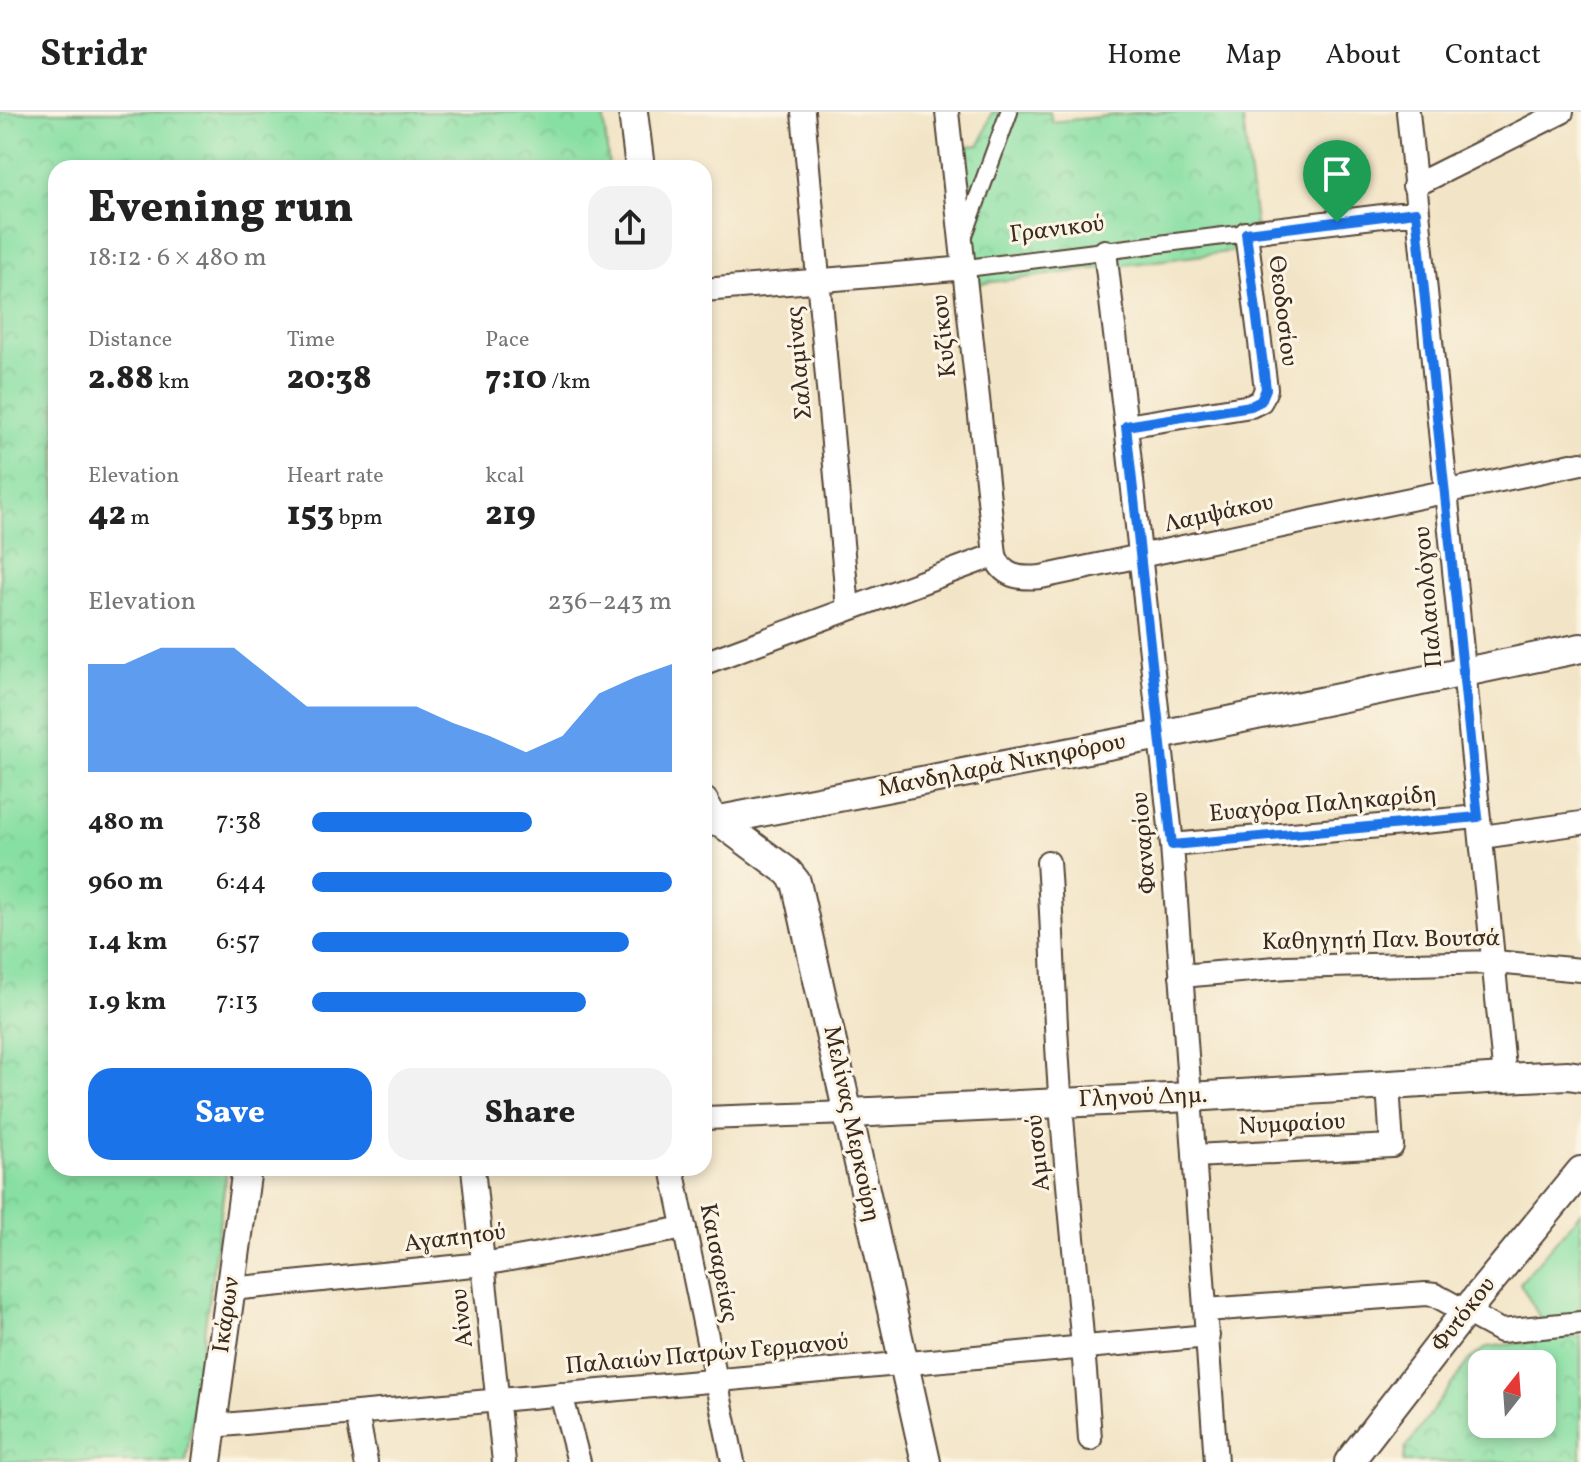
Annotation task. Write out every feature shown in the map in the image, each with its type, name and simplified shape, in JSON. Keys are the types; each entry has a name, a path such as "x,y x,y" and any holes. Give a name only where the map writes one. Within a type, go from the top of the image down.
{"street":[{"path":"633,112 639,160"},
{"name":"Σαλαμίνας","path":"803,112 848,609"},
{"name":"Κυζίκου","path":"947,112 995,555"},
{"path":"961,244 1009,112"},
{"name":"Παλαιολόγου","path":"1408,112 1505,1078"},
{"path":"1414,186 1562,112"},
{"name":"Γρανικού","path":"712,289 965,268 1416,212"},
{"name":"Θεοδοσίου","path":"1126,426 1251,406 1261,401 1266,389 1252,232"},
{"name":"Φαναρίου","path":"1105,251 1172,845 1216,1462"},
{"name":"Λαμψάκου","path":"995,555 1000,569 1025,579 1140,558 1581,463"},
{"path":"712,660 995,555"},
{"name":"Μανδηλαρά Νικηφόρου","path":"712,814 1160,735 1581,648"},
{"name":"Μελίνας Μερκούρη","path":"712,817 788,872 796,882 926,1462"},
{"name":"Ευαγόρα Παληκαρίδη","path":"1172,845 1581,823"},
{"name":"Αμισού","path":"1048,862 1061,1102 1085,1349 1090,1439"},
{"name":"Καθηγητή Παν. Βουτσά","path":"1181,976 1287,967 1495,962 1581,970"},
{"name":"Γληνού Δημ.","path":"712,1118 1190,1097 1568,1075 1581,1077"},
{"name":"Νυμφαίου","path":"1194,1156 1392,1146 1388,1085"},
{"name":"Φυτόκου","path":"1349,1462 1466,1311 1581,1171"},
{"name":"Ικάρων","path":"207,1462 246,1176"},
{"name":"Αίνου","path":"474,1176 504,1462"},
{"name":"Καισαρείας","path":"674,1176 733,1462"},
{"name":"Αγαπητού","path":"231,1289 483,1264 685,1228"},
{"path":"1206,1310 1426,1294 1435,1295 1501,1331 1581,1323"},
{"name":"Παλαιών Πατρών Γερμανού","path":"212,1426 1208,1336"},
{"path":"561,1394 579,1462"},
{"path":"357,1413 366,1462"}],"green space":[{"path":"0,112 603,112 608,160 48,160 48,1176 226,1176 186,1462 0,1462"},
{"path":"992,112 1050,112 1052,122 1143,112 1242,112 1259,248 969,285 954,147 980,145"},
{"path":"1581,1212 1581,1319 1543,1323 1520,1283"},
{"path":"1581,1336 1581,1462 1403,1462 1406,1448 1468,1361 1468,1438 1556,1438 1556,1350 1483,1350"}],"route":[{"path":"1416,212 1478,817 1172,845 1126,426 1251,406 1261,401 1266,389 1246,233 1337,222 1416,212"}]}
